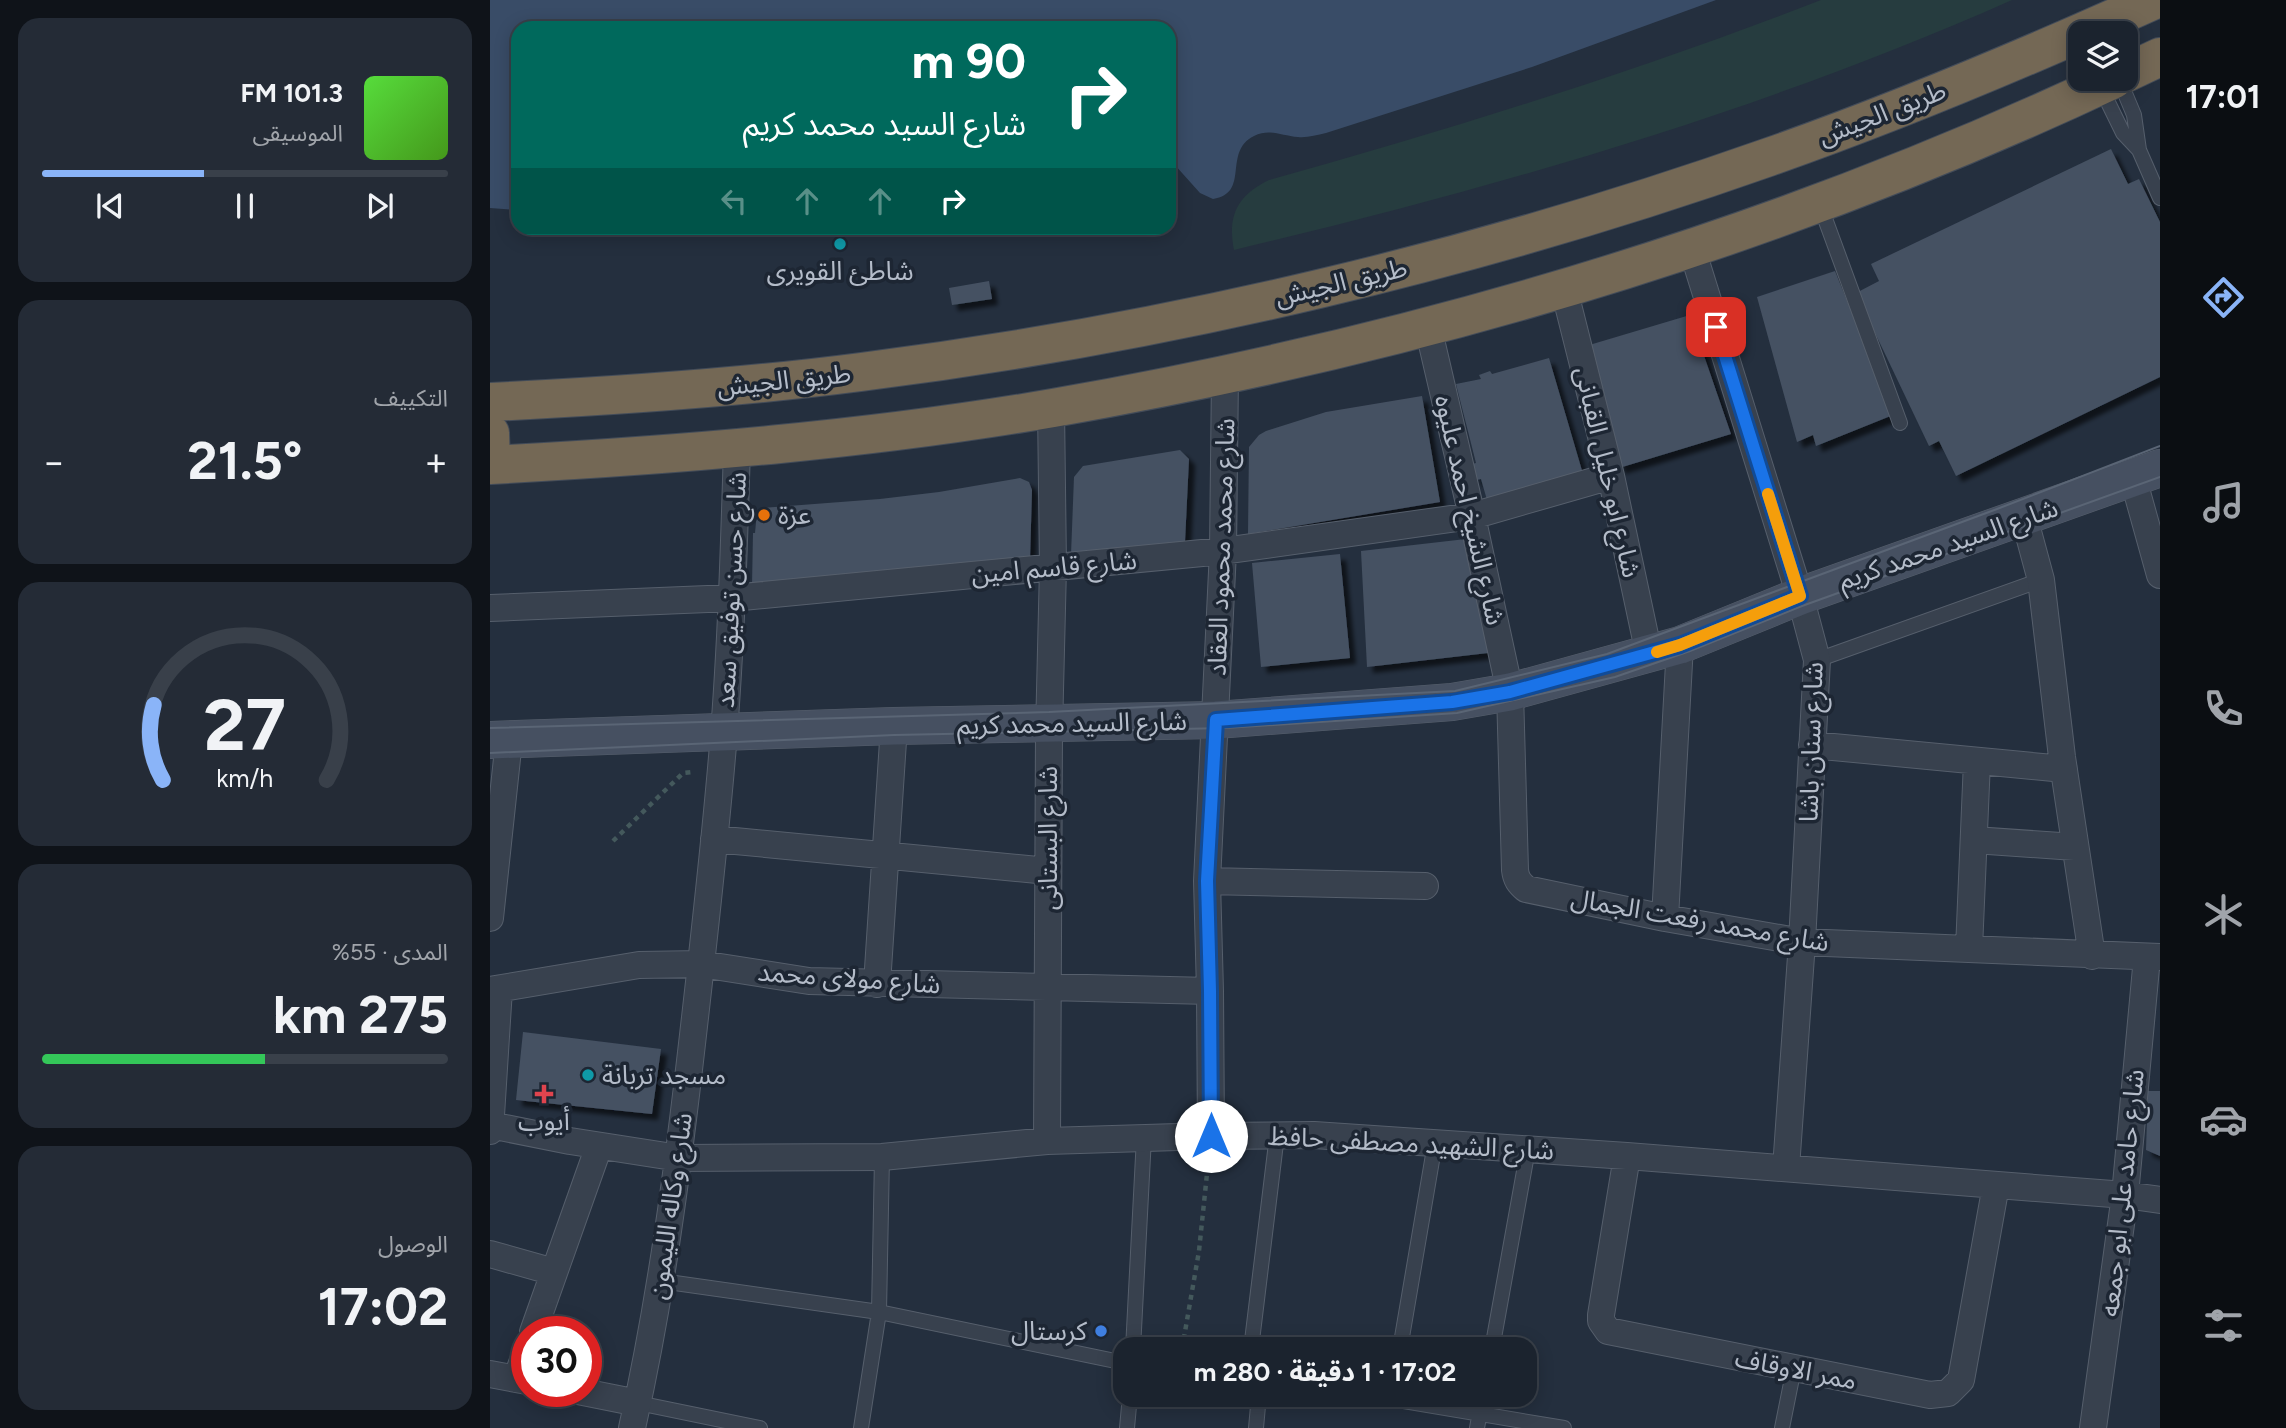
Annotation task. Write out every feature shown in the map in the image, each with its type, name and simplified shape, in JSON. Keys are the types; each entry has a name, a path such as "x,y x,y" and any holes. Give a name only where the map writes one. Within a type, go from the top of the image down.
{"highway":[{"name":"طريق الجيش","path":"490,402 627,395 759,384 982,355 1216,311 1421,263 1596,213 1769,156 1981,74 2154,0"},
{"path":"2138,68 2160,57"},
{"path":"490,454 631,456 737,448 891,431 1051,408 1225,374 1428,327 1692,249 1820,205 1965,146 2088,91"},
{"path":"627,395 631,456"}],"main road":[{"name":"شارع السيد محمد كريم","path":"500,740 894,726 1216,720 1452,702 1510,692 1665,650 1800,596 2147,473"}],"street":[{"name":"شارع سنان باشا","path":"1692,249 1800,596 1817,660 1802,942 1786,1168"},
{"name":"شارع ابو خليل القبانى","path":"1564,289 1611,475 1665,650 1665,918"},
{"name":"شارع الشيخ احمد عليوه","path":"1428,327 1510,692"},
{"name":"شارع محمد محمود العقاد","path":"1211,1136 1207,881 1223,551 1225,374"},
{"name":"شارع البستانى","path":"1047,1141 1049,725 1053,566 1051,408"},
{"name":"شارع حسن توفيق سعد","path":"724,733 737,448"},
{"path":"2147,473 2159,568"},
{"name":"شارع قاسم امين","path":"490,608 732,598 1223,551 1472,516 1611,475"},
{"path":"2024,517 2041,580 2064,768 2092,956"},
{"name":"شارع محمد رفعت الجمال","path":"1510,692 1515,870 1517,881 1526,889 1665,918 1802,942 2153,957"},
{"path":"877,984 894,726"},
{"name":"شارع وكاله الليمون","path":"635,1415 661,1281 679,1158 724,733"},
{"path":"490,918 500,740"},
{"path":"1812,745 2064,768"},
{"path":"1969,949 1977,761"},
{"path":"714,839 1048,872"},
{"path":"1974,840 2076,847"},
{"path":"1207,881 1425,886"},
{"name":"شارع حامد على ابو جمعه","path":"2093,1428 2153,957"},
{"name":"شارع مولاى محمد","path":"495,990 639,965 701,964 809,981 1210,991"},
{"path":"490,1127 495,990"},
{"name":"شارع الشهيد مصطفى حافظ","path":"490,1127 679,1158 882,1157 1047,1141 1277,1135 1627,1156 2160,1200"},
{"path":"539,1316 599,1146"},
{"name":"ممر الاوقاف","path":"1627,1156 1601,1315 1604,1326 1613,1333 1930,1395 1948,1392 1961,1380 1996,1185"},
{"path":"490,1254 554,1272"},
{"path":"490,1374 511,1378"},
{"path":"602,1401 635,1415"}],"lane":[{"path":"2117,91 2123,133 2139,150 2160,198"},
{"path":"1820,205 1900,423"},
{"path":"1817,660 2041,580"},
{"path":"1252,1337 1277,1135"},
{"path":"1134,1337 1144,1137"},
{"path":"1402,1337 1435,1143"},
{"path":"1494,1337 1528,1149"},
{"path":"861,1428 879,1312 882,1157"},
{"path":"661,1281 879,1312 1113,1361"},
{"path":"1782,1428 1794,1368"},
{"path":"1127,1428 1129,1407"},
{"path":"1256,1428 1258,1407"},
{"path":"1428,1407 1478,1421 1564,1428"},
{"path":"635,1415 760,1428"}],"path":[{"path":"613,841 683,773 721,769"},
{"path":"1184,1337 1199,1251 1211,1136"}],"green space":[{"path":"1821,0 2012,0 1822,77 1629,143 1432,200 1234,250 1232,226 1237,208 1249,192 1269,180 1547,97"}],"water":[{"path":"490,0 1716,0 1532,67 1326,133 1305,137 1271,133 1254,136 1239,152 1231,189 1213,199 1200,193 1176,166 1176,21 511,21 511,210 490,208"}],"building":[{"path":"2111,149 2128,184 2139,179 2160,222 2160,377 1956,476 1939,441 1929,446 1856,293 1879,281 1871,264"},
{"path":"1835,271 1893,415 1816,446 1813,435 1797,442 1757,297"},
{"path":"989,281 992,299 952,305 949,288"},
{"path":"1690,315 1731,434 1619,468 1586,346"},
{"path":"1549,358 1583,474 1487,500 1481,479 1476,480 1472,464 1476,463 1456,384 1481,379 1479,375 1490,371 1492,374"},
{"path":"1422,396 1440,502 1248,534 1249,447 1259,435 1326,412"},
{"path":"1180,450 1189,459 1185,542 1071,555 1074,477 1083,466"},
{"path":"1020,478 1029,482 1032,490 1030,560 752,586 753,533 757,512 762,508 880,499"},
{"path":"1466,539 1488,653 1367,667 1361,551"},
{"path":"1340,554 1350,658 1261,667 1252,563"},
{"name":"مسجد تربانة","path":"523,1032 661,1049 652,1114 516,1100"},
{"path":"2148,1091 2160,1091 2160,1156 2146,1150"}],"tram line":[{"path":"490,728 1049,712 1455,691 1607,654 2160,446"},
{"path":"490,753 894,735 1226,728 1457,713 1615,677 1690,651 1802,606 2160,477"}],"slow traffic":[{"path":"1657,652 1800,596 1768,494"}],"place":[{"name":"شاطئ القويرى","path":"840,244"},
{"name":"عزة","path":"764,515"},
{"name":"مسجد تربانة","path":"588,1075"},
{"name":"أيوب","path":"544,1094"},
{"name":"كرستال","path":"1101,1331"}],"route":[{"path":"1211,1136 1207,881 1216,720 1452,702 1510,692 1680,645 1800,596 1716,327"}]}
